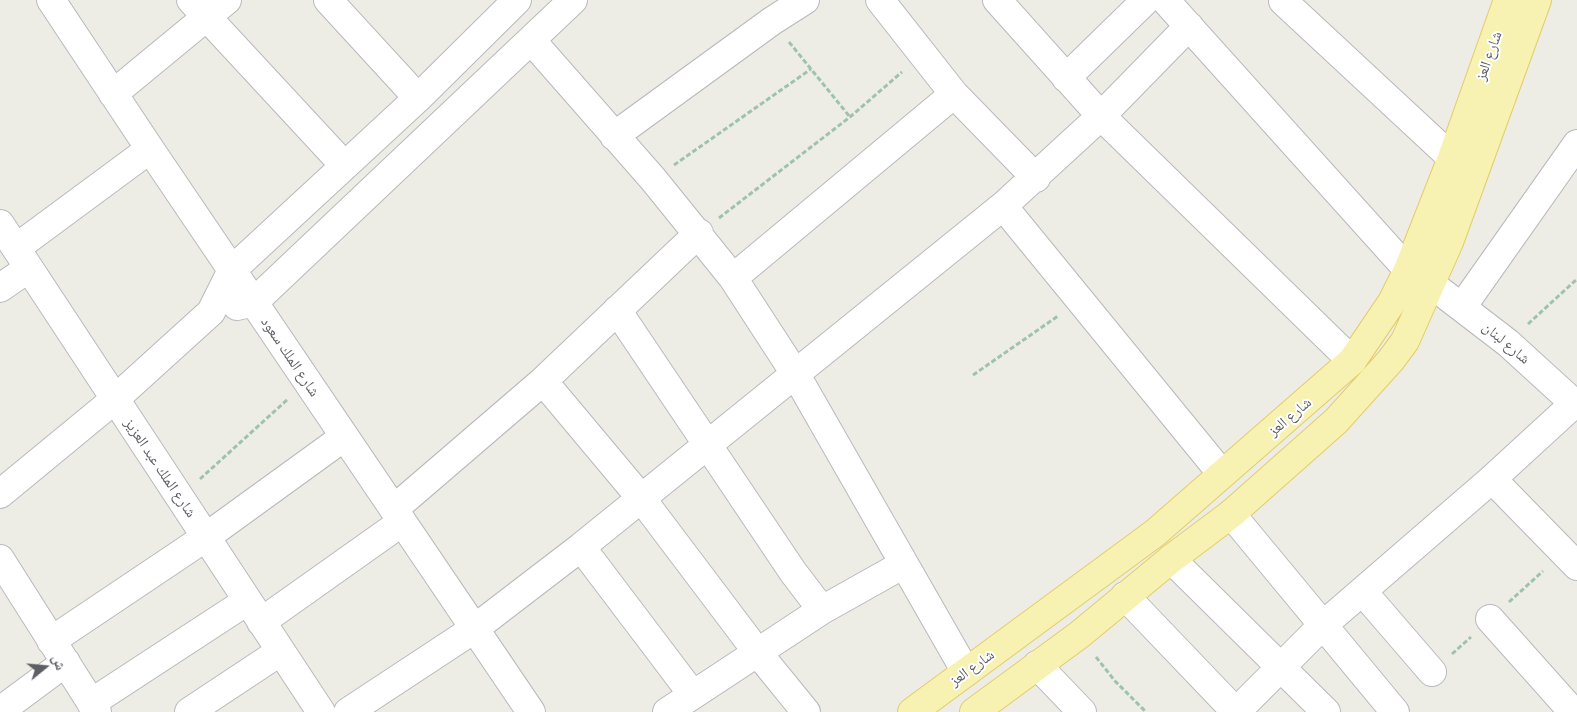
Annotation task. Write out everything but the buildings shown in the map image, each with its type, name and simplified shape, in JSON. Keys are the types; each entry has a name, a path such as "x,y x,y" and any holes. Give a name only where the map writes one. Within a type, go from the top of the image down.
{"main road":[{"name":"شارع العز","path":"974,712 1079,635 1171,559 1231,514 1336,421 1377,378 1405,340 1452,158 1508,0"},
{"name":"شارع العز","path":"912,712 1155,533 1312,398 1352,361 1392,302 1420,277 1484,149 1538,0"}],"street":[{"name":"شارع الملك سعود","path":"52,0 150,149 531,712"},
{"path":"113,94 198,9 227,0"},
{"path":"328,0 418,98"},
{"path":"211,312 254,302 573,0"},
{"path":"614,136 772,21 805,0"},
{"path":"880,0 954,94 1036,178"},
{"path":"1066,78 1146,0"},
{"name":"شارع لبنان","path":"1165,0 1420,277 1462,307 1508,344 1576,404"},
{"path":"999,1 1101,116 1352,361"},
{"path":"1283,1 1452,158"},
{"path":"0,494 114,400 211,312 232,270 418,98 507,3"},
{"path":"198,9 344,165"},
{"path":"348,712 474,629 582,547 640,498 1003,206 1036,178 1101,116 1189,26"},
{"path":"531,40 699,233 733,278 796,374 966,672"},
{"path":"733,278 954,94"},
{"path":"1462,307 1577,144"},
{"path":"0,288 23,258 150,149"},
{"path":"1003,206 1222,474"},
{"name":"شارع الملك عبد العزيز","path":"0,224 114,400 281,651 318,711"},
{"path":"0,558 94,707 254,612 398,516 699,233"},
{"path":"617,310 708,443 792,572 822,610"},
{"path":"543,381 640,498 758,653 806,712"},
{"path":"1125,596 1236,712 1322,626 1576,404"},
{"path":"0,711 59,652 206,537 344,437"},
{"path":"1492,479 1577,566"},
{"path":"1231,514 1395,712"},
{"path":"582,547 692,695"},
{"path":"1171,559 1326,712"},
{"path":"666,712 822,610 904,564"},
{"path":"1363,592 1432,672"},
{"path":"1490,619 1573,712"},
{"path":"189,712 281,651"},
{"path":"1037,665 1082,712"}],"path":[{"path":"772,21 850,117"},
{"path":"699,233 850,117 922,54"},
{"path":"653,179 811,68"},
{"path":"1508,344 1577,279"},
{"path":"972,375 1081,300"},
{"path":"180,498 307,382"},
{"path":"1115,681 1146,712"}]}
